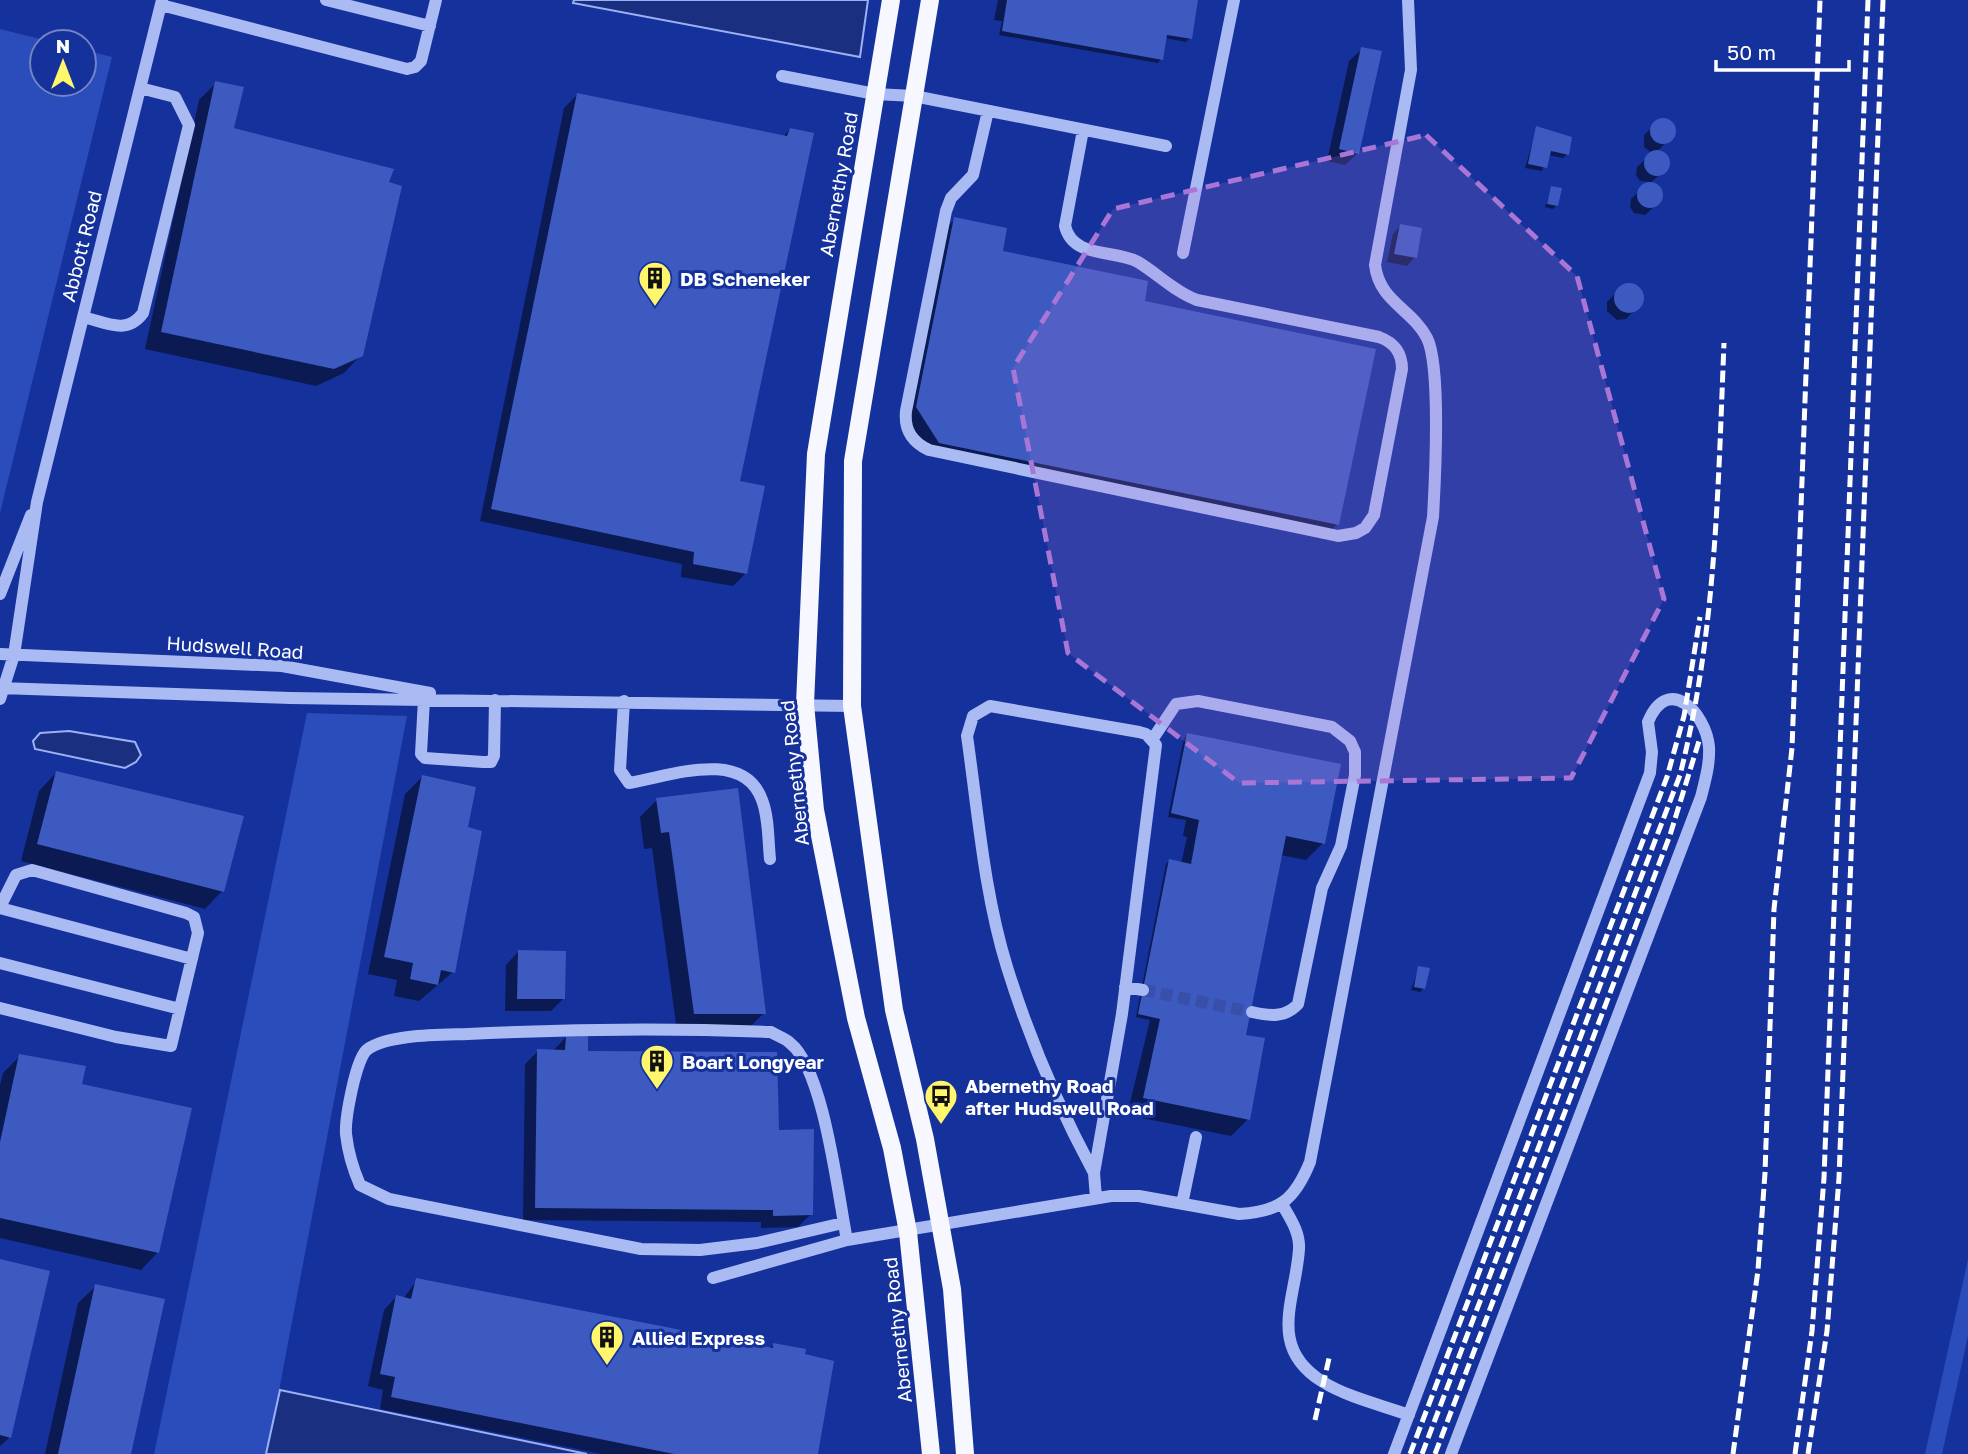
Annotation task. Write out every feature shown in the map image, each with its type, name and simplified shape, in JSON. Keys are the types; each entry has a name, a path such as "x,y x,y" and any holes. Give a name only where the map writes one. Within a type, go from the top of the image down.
{"main road":[{"name":"Abernethy Road","path":"891,0 816,454 805,704 818,823 856,1018 892,1148 908,1232 931,1454"},
{"path":"930,0 853,461 852,706 894,1010 925,1139 952,1289 965,1454"}],"street":[{"path":"326,0 430,26"},
{"path":"161,2 407,69 415,67 421,61 436,0"},
{"path":"1183,253 1234,0"},
{"path":"713,1278 846,1240 908,1232 1096,1198 1125,1195 1239,1214 1255,1213 1282,1204 1302,1182 1310,1162 1433,517 1434,367 1430,346 1422,330 1384,292 1375,265 1411,70 1408,0"},
{"name":"Abbott Road","path":"1,691 14,655 37,502 161,2"},
{"path":"782,76 875,94 914,96 1166,146"},
{"path":"83,317 126,328 135,324 143,313 189,125 175,97 140,88"},
{"path":"988,111 978,162 972,175 951,198 946,211 905,411 907,429 912,438 929,450 1338,536 1356,533 1365,528 1374,515 1402,369 1399,352 1387,340 1379,337 1197,300 1180,292 1133,260 1077,245 1067,234 1065,226 1083,130"},
{"name":"Abbott Road","path":"0,594 37,502"},
{"name":"Hudswell Road","path":"0,654 282,666 465,699"},
{"name":"Hudswell Road","path":"1,691 852,706"},
{"path":"424,699 421,754 425,758 482,762 491,762 494,756 495,700"},
{"path":"1394,1454 1650,773 1652,752 1648,722 1661,703 1672,699 1682,701 1696,713 1708,742 1701,797 1451,1454"},
{"path":"624,701 620,770 624,780 629,783 698,770 719,769 738,773 752,784 762,799 770,859"},
{"path":"1152,740 1177,704 1198,701 1332,727 1350,741 1355,752 1355,775 1341,846 1322,888 1298,1004 1285,1014 1275,1016 1252,1012"},
{"path":"1094,1173 1054,1093 1007,967 987,873 967,736 972,716 980,709 1002,706 1139,732 1152,740 1157,754 1125,987 1094,1173 1096,1198"},
{"path":"0,1008 116,1037 171,1046 192,959 198,933 194,918 186,913 32,870 16,875 0,908 192,959"},
{"path":"0,962 180,1009"},
{"path":"1125,987 1143,990"},
{"path":"843,1223 757,1243 700,1250 641,1250 388,1199 360,1185 346,1132 359,1060 367,1049 388,1041 445,1035 538,1032 771,1032 792,1043 812,1075 843,1223 846,1240"},
{"path":"1182,1204 1196,1138"},
{"path":"1282,1204 1296,1230 1299,1247 1287,1325 1292,1346 1306,1366 1323,1382 1409,1415"}],"highlighted area":[{"path":"1426,135 1577,276 1664,599 1571,778 1239,783 1068,653 1013,368 1113,209"}],"shaded area":[{"path":"574,0 868,0 860,57 573,3"},
{"path":"0,29 28,36 28,98 98,98 98,54 112,57 0,513"},
{"path":"307,713 407,716 267,1454 154,1454"},
{"path":"69,731 135,742 141,755 136,762 125,768 35,749 33,741 40,733"},
{"path":"1968,1259 1968,1336 1942,1454 1925,1454"},
{"path":"280,1390 587,1454 266,1454"}],"building":[{"path":"1007,0 1198,0 1192,39 1167,35 1163,60 1002,31"},
{"path":"1361,47 1382,51 1359,154 1339,149"},
{"path":"215,81 244,87 234,128 394,169 389,182 402,186 363,356 334,369 161,332"},
{"name":"DB Scheneker","path":"577,93 787,136 790,128 814,133 740,481 765,486 747,574 693,564 694,552 491,509"},
{"path":"1663,118 1672,122 1676,131 1672,140 1663,144 1654,140 1650,131 1654,122"},
{"path":"1536,126 1572,137 1569,155 1551,151 1547,168 1528,164"},
{"path":"1657,150 1666,154 1670,163 1666,172 1657,176 1648,172 1644,163 1648,154"},
{"path":"1650,182 1659,186 1663,195 1659,204 1650,208 1641,204 1637,195 1641,186"},
{"path":"1551,186 1562,188 1558,206 1547,204"},
{"path":"954,217 1007,228 1003,251 1148,281 1145,301 1376,349 1339,525 939,443 916,407"},
{"path":"1400,224 1422,228 1417,258 1394,254"},
{"path":"1629,283 1640,287 1644,298 1640,309 1629,313 1618,309 1614,298 1618,287"},
{"path":"1187,733 1341,764 1325,844 1286,836 1246,1035 1265,1038 1250,1120 1143,1098 1160,1019 1138,1014 1169,859 1191,864 1199,820 1171,813"},
{"path":"56,771 244,816 224,892 37,844"},
{"path":"422,775 476,787 468,827 482,831 455,973 441,970 438,985 410,979 413,963 384,957"},
{"path":"738,788 766,1014 694,1014 669,832 661,833 656,798"},
{"path":"518,950 566,951 565,999 517,999"},
{"path":"1418,966 1430,968 1425,989 1414,987"},
{"name":"Boart Longyear","path":"566,1036 588,1036 588,1051 777,1052 779,1130 814,1129 813,1215 773,1216 773,1210 535,1208 537,1049 565,1050"},
{"path":"19,1054 86,1066 82,1084 192,1108 159,1253 0,1218 0,1142"},
{"path":"0,1259 50,1271 11,1438 0,1435"},
{"name":"Allied Express","path":"416,1278 773,1348 773,1343 806,1349 805,1354 834,1361 818,1454 674,1454 391,1397 395,1377 380,1374 396,1295 411,1299"},
{"path":"95,1284 165,1299 131,1454 58,1454"}],"tunnel":[{"path":"1143,990 1252,1012"}],"railway":[{"path":"1733,1454 1758,1270 1765,1173 1774,909 1792,748 1820,0"},
{"path":"1795,1454 1812,1331 1824,1178 1868,0"},
{"path":"1808,1454 1827,1331 1839,1178 1883,0"},
{"path":"1422,1454 1680,775 1692,722 1708,614 1717,506 1724,343"},
{"path":"1410,1454 1667,777 1684,716 1700,617"},
{"path":"1435,1454 1670,835 1699,741"},
{"path":"1315,1420 1330,1354"}],"place":[{"name":"DB Scheneker","path":"655,308"},
{"name":"Boart Longyear","path":"657,1091"},
{"name":"Abernethy Road after Hudswell Road","path":"941,1126"},
{"name":"Allied Express","path":"607,1367"}]}
